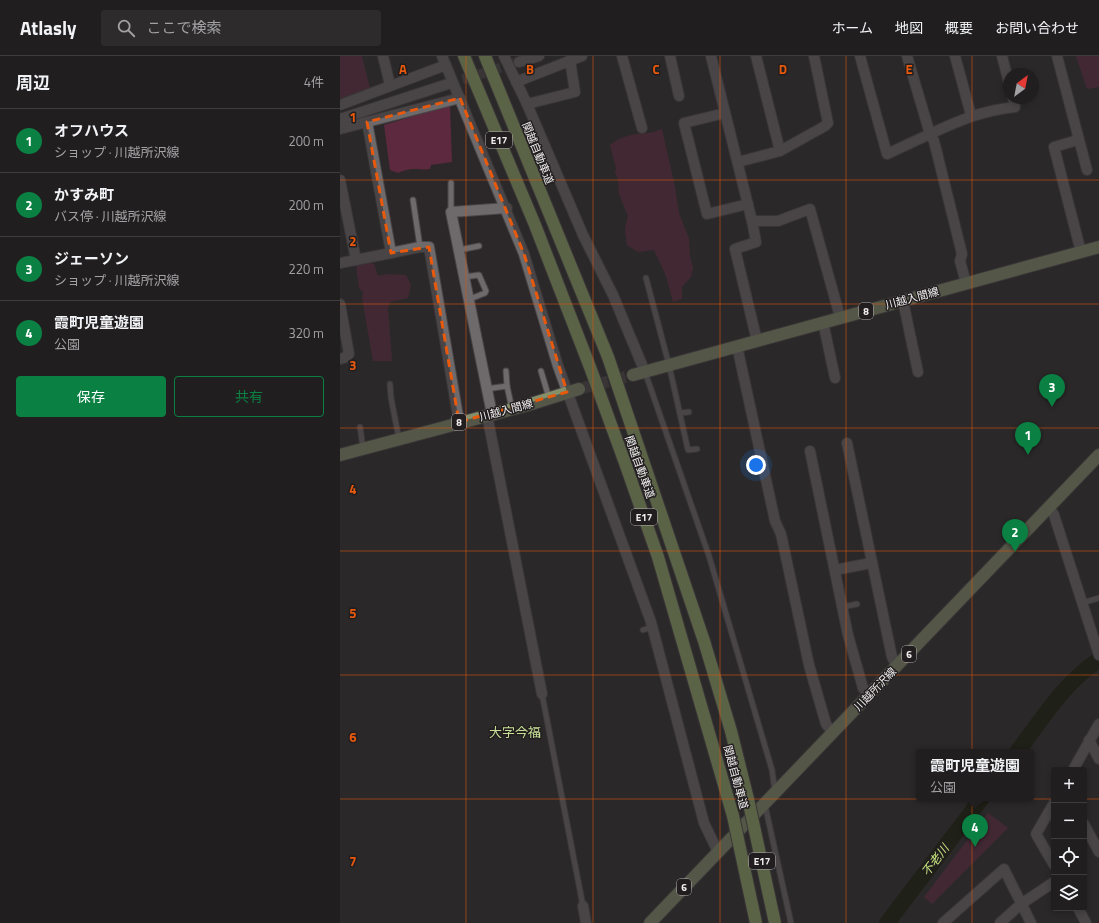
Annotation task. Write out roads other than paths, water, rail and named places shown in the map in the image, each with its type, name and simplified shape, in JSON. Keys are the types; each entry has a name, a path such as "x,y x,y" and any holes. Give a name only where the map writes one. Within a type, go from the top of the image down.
{"highway":[{"name":"関越自動車道","path":"464,56 535,224 590,367 658,557 733,816 756,923"},
{"name":"関越自動車道","path":"484,56 608,357 701,634 731,731 748,799 775,923"}],"main road":[{"name":"川越入間線","path":"633,375 1099,247"},
{"name":"川越入間線","path":"340,455 512,409 573,391"},
{"name":"川越所沢線","path":"650,923 1099,455"}],"street":[{"path":"383,56 390,85"},
{"path":"504,56 527,104 552,165 613,295 645,372"},
{"path":"519,62 539,56"},
{"path":"516,82 582,56"},
{"path":"622,56 642,128"},
{"path":"670,56 679,96"},
{"path":"713,56 756,242 734,249 756,340"},
{"path":"756,56 780,151"},
{"path":"738,162 780,151 828,123 814,56"},
{"path":"860,56 887,154 971,115 1015,107 1014,104"},
{"path":"907,56 930,134 934,141 962,254 960,261 966,283"},
{"path":"955,56 971,115"},
{"path":"1002,56 1005,68"},
{"path":"1057,56 1087,170"},
{"path":"527,104 575,92 570,60"},
{"path":"340,105 444,61 507,208 573,391 648,628 704,823 714,847 718,852"},
{"path":"340,118 448,84"},
{"path":"340,129 460,98"},
{"path":"725,113 684,123 686,131 707,214 748,204"},
{"path":"367,122 391,253"},
{"path":"1078,140 1054,147 1081,252"},
{"path":"340,180 343,208 356,260"},
{"path":"507,208 451,212 464,278 470,299 486,389 489,415 542,694"},
{"path":"752,221 778,221 810,209 840,317"},
{"path":"340,263 420,247 429,247 460,422"},
{"path":"903,301 918,372"},
{"path":"340,304 349,354 340,359"},
{"path":"822,322 835,378"},
{"path":"738,346 775,520 788,549 797,594 820,687 826,724 833,733"},
{"path":"847,443 871,563 892,657 897,666"},
{"path":"810,451 848,635 863,688 870,694"},
{"path":"1049,508 1054,515 1098,654"},
{"path":"835,570 871,563"},
{"path":"1075,767 1099,724"},
{"path":"1089,740 1099,759"},
{"path":"1051,808 1036,834 1051,860"},
{"path":"1087,830 1099,852"},
{"path":"943,923 1004,869 1030,923"},
{"path":"1000,923 1021,904 1051,884"},
{"path":"583,906 586,923"},
{"path":"1080,911 1086,923"}],"lane":[{"path":"451,183 451,212"},
{"path":"413,200 420,247"},
{"path":"458,250 479,246"},
{"path":"464,278 479,275 486,291 485,293 470,299"},
{"path":"646,278 669,365 688,450 697,449"},
{"path":"506,371 507,386 512,409"},
{"path":"541,371 549,398"},
{"path":"645,372 708,556 772,770 776,793"},
{"path":"390,384 391,398 400,438"},
{"path":"486,389 507,386"},
{"path":"680,413 689,412"},
{"path":"360,427 363,448"},
{"path":"1081,603 1099,598"},
{"path":"843,607 857,604"},
{"path":"542,694 583,906"},
{"path":"765,803 791,923"}],"waterway":[{"name":"不老川","path":"1019,749 1064,690 1099,660"},
{"name":"不老川","path":"887,923 980,801"}],"tunnel":[{"path":"448,84 519,62"},
{"path":"579,389 633,375"}],"place":[{"name":"ジェーソン","path":"1052,407"},
{"name":"オフハウス","path":"1028,455"},
{"name":"かすみ町","path":"1015,552"},
{"name":"霞町児童遊園","path":"975,847"}],"district":[{"name":"大字今福","path":"515,732"}]}
